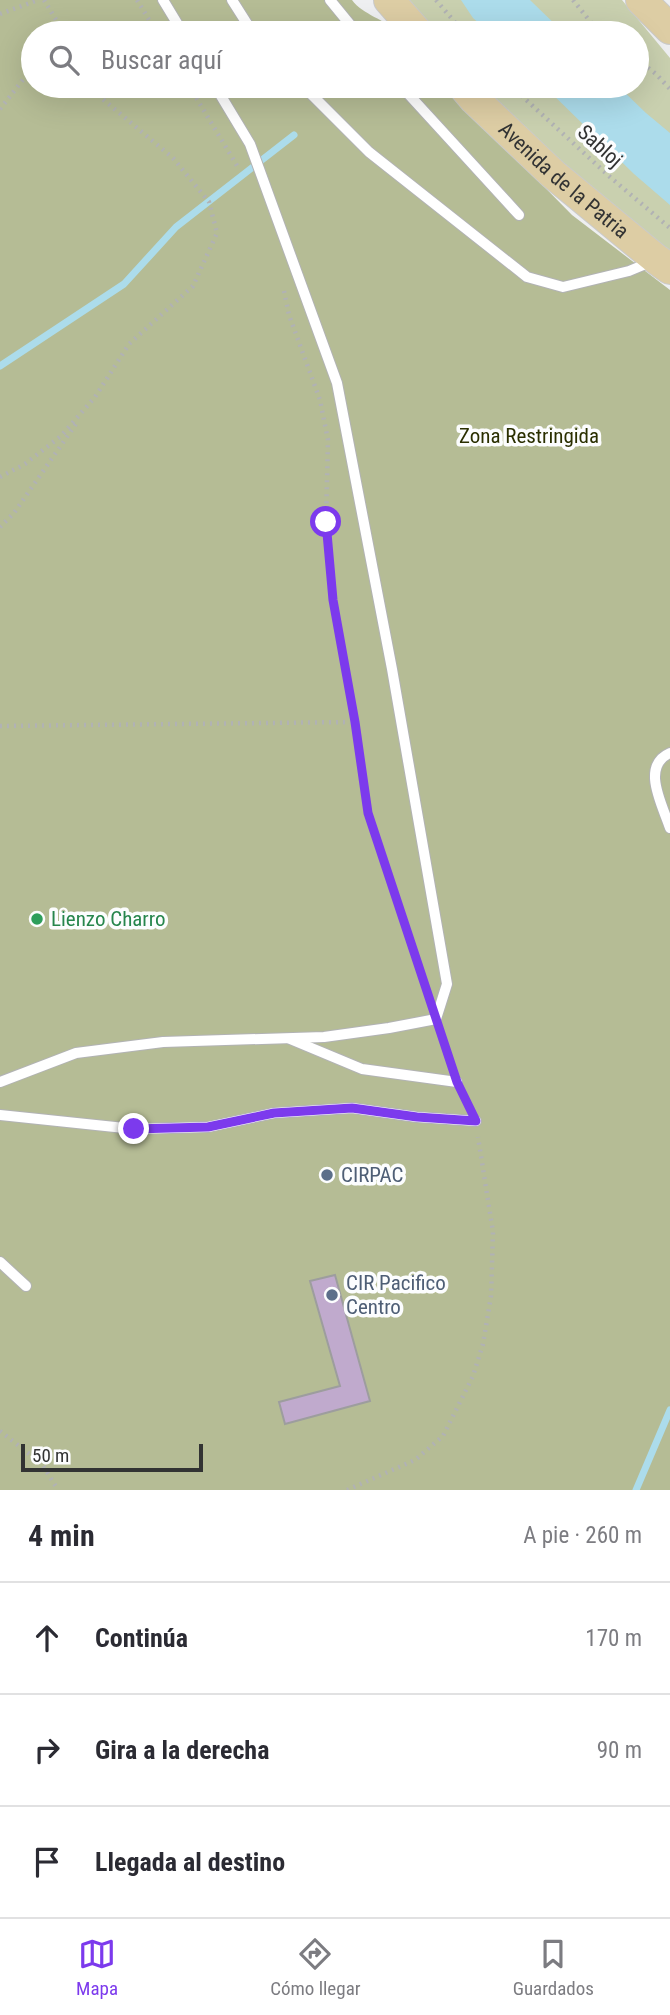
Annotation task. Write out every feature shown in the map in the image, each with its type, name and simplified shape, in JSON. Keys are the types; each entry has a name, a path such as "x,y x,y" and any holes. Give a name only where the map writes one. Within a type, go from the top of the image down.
{"main road":[{"path":"389,0 407,21"},
{"path":"640,0 669,29"},
{"name":"Avenida de la Patria","path":"473,98 553,174 665,263"}],"lane":[{"path":"163,0 176,21"},
{"path":"232,0 245,21"},
{"path":"330,0 347,21"},
{"path":"0,1082 76,1053 163,1042 324,1037 436,1019 447,984 392,669 337,383 250,144 222,98"},
{"path":"315,98 369,152 527,277 563,287 665,263"},
{"path":"412,98 519,215"},
{"path":"670,753 663,756 656,766 654,778 670,828"},
{"path":"286,1038 362,1069 457,1082"},
{"path":"0,1115 134,1129 208,1127 274,1113 352,1108 417,1117 476,1121"},
{"path":"0,1262 26,1286"}],"path":[{"path":"0,14 41,0 55,21"},
{"path":"137,0 150,21"},
{"path":"436,0 454,21"},
{"path":"573,0 590,21"},
{"path":"649,68 670,89"},
{"path":"0,109 21,82"},
{"path":"0,527 13,513 129,344 193,286 217,233 209,202 173,158 101,98"},
{"path":"196,98 243,175"},
{"name":"Sabloj","path":"524,98 670,228"},
{"path":"284,290 289,315 320,400 328,440 326,522 333,600 368,813 457,1082"},
{"path":"0,477 25,464 61,436 94,397"},
{"path":"0,726 355,722"},
{"path":"347,1490 415,1460 443,1436 473,1376 491,1296 493,1232 476,1121"},
{"path":"0,1432 42,1464 58,1490"}],"green space":[{"name":"Zona Restringida","path":"0,0 352,0 362,10 382,21 21,21 21,98 457,98 572,215 670,290 670,1490 0,1490"},
{"path":"404,0 622,0 639,21 422,21"},
{"path":"649,33 670,58 670,253 647,240 491,98 649,98"}],"water":[{"path":"461,0 530,0 552,21 476,21"},
{"path":"556,98 630,98 670,133 670,205"}],"building":[{"path":"335,1275 370,1401 285,1424 279,1402 340,1386 310,1281"}],"waterway":[{"path":"0,366 124,284 176,227 294,135"},
{"path":"636,1490 670,1410"}],"place":[{"name":"Lienzo Charro","path":"37,919"},
{"name":"CIRPAC","path":"327,1175"},
{"name":"CIR Pacifico Centro","path":"332,1295"}],"route":[{"path":"134,1129 208,1127 274,1113 352,1108 417,1117 476,1121 457,1082 368,813 333,600 326,522"}]}
